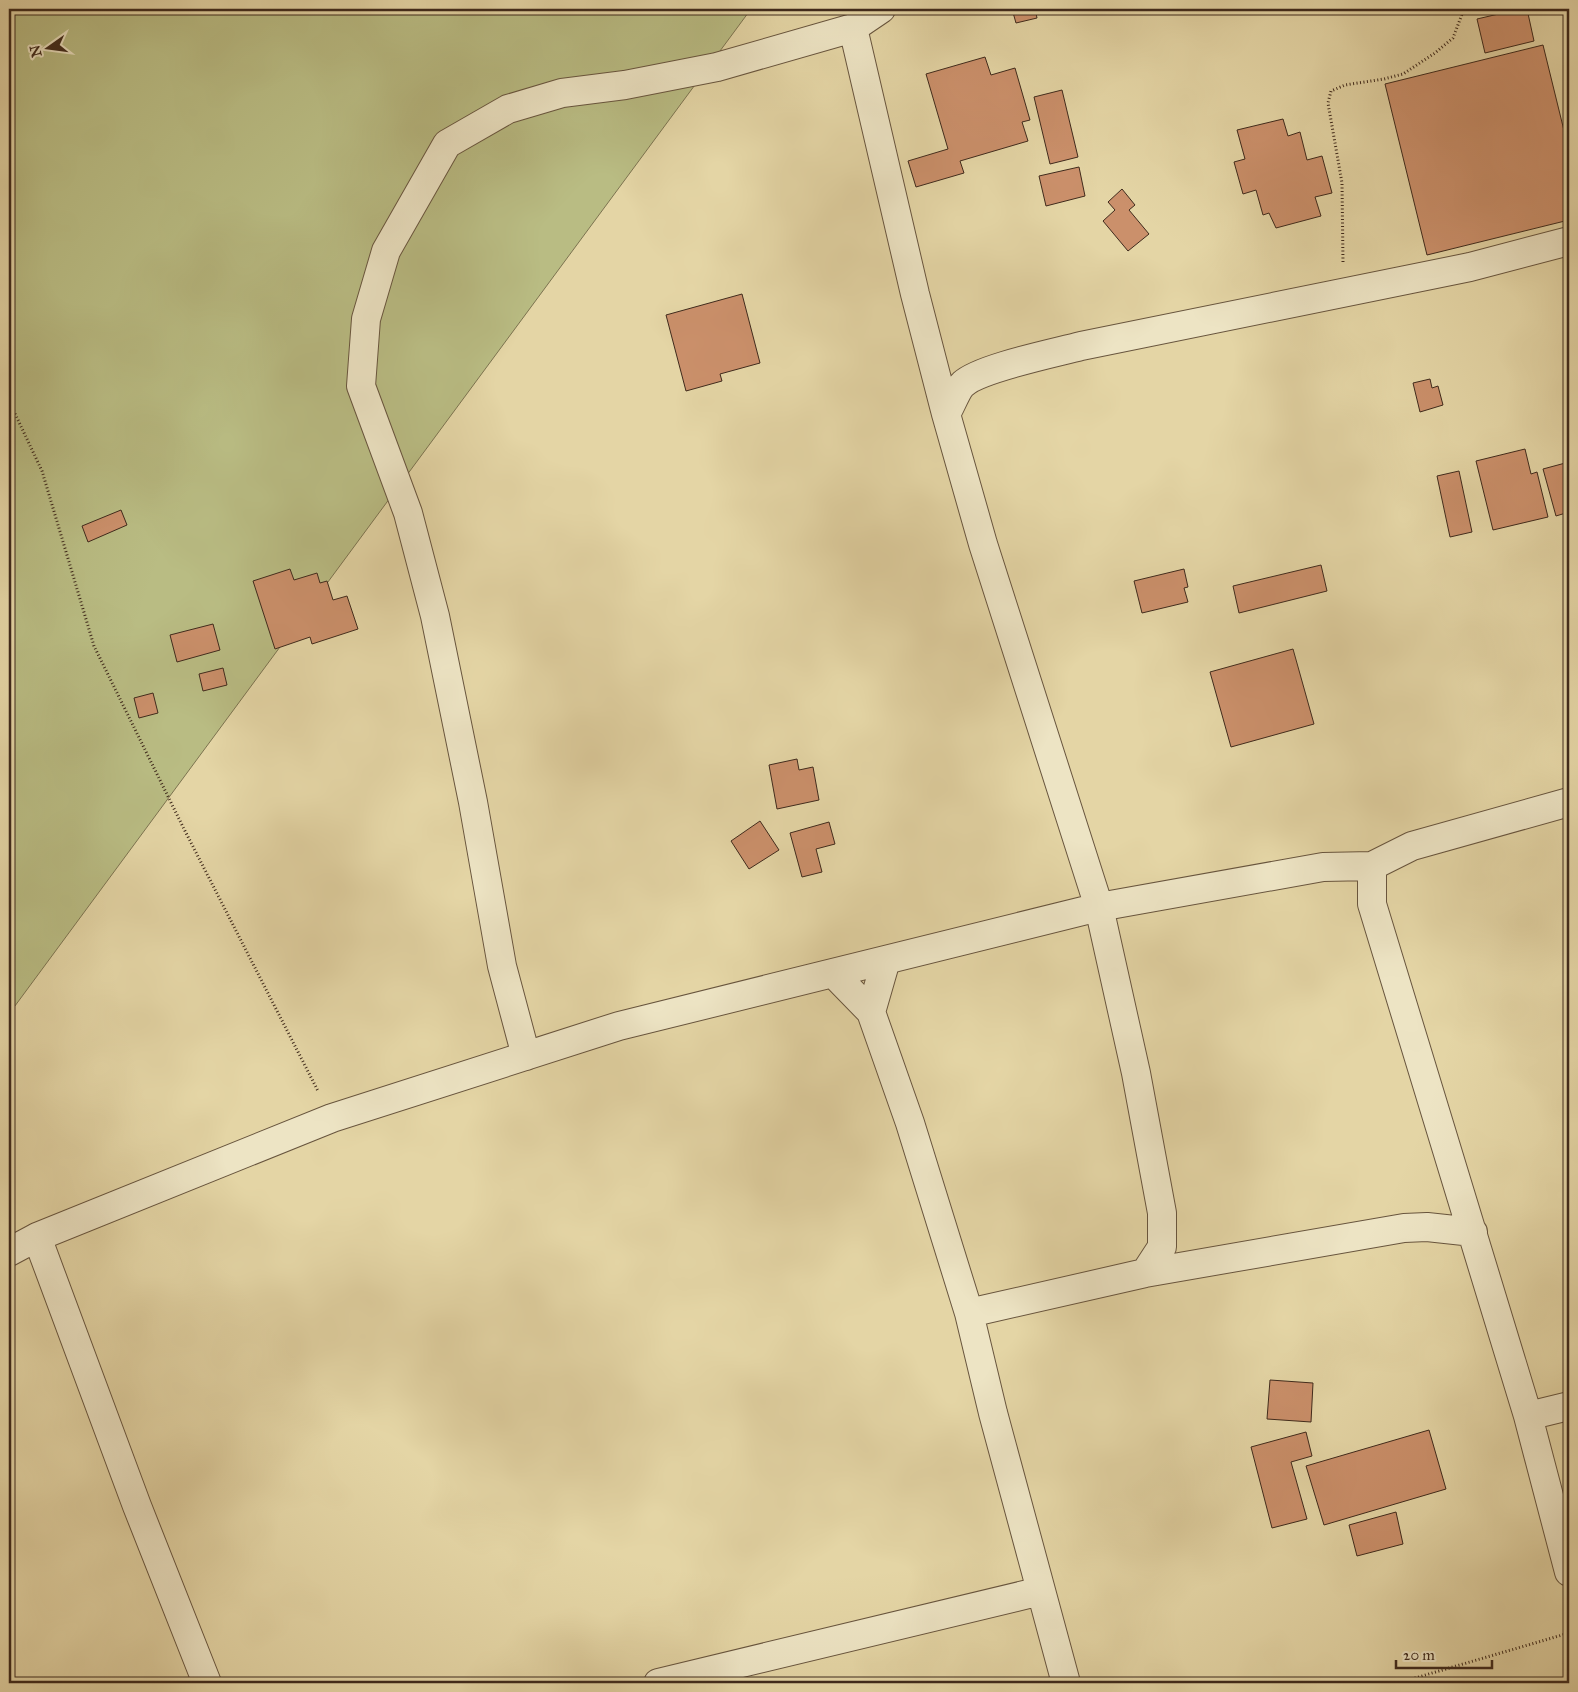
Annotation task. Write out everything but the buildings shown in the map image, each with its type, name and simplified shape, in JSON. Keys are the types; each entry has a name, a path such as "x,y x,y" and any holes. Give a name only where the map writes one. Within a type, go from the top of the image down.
{"street":[{"path":"526,1056 502,966 473,802 435,616 408,513 361,386 366,319 386,252 447,144 508,109 562,93 624,85 717,67 853,28 881,9"},
{"path":"853,28 915,294 946,414 983,544 1099,906 1140,1093 1162,1213 1162,1247 1145,1273"},
{"path":"946,414 963,384 983,373 1081,346 1470,267 1569,241"},
{"path":"9,1252 38,1237 332,1118 619,1026 1099,906 1323,867 1372,866 1412,846 1569,802"},
{"path":"1372,866 1372,904 1528,1416 1569,1572"},
{"path":"872,1012 886,960"},
{"path":"833,973 872,1012 910,1122 969,1313 993,1413 1066,1683"},
{"path":"969,1313 1145,1273 1404,1228 1427,1226 1473,1232"},
{"path":"38,1237 137,1506 207,1683"},
{"path":"1528,1416 1569,1406"},
{"path":"658,1683 1040,1590"}],"path":[{"path":"1343,292 1342,183 1328,103 1332,91 1345,85 1403,74 1435,53 1453,38 1464,9"},
{"path":"9,401 42,471 94,646 184,829 332,1118"},
{"path":"1398,1683 1569,1633"}],"green space":[{"path":"9,9 751,9 9,1014"}]}
